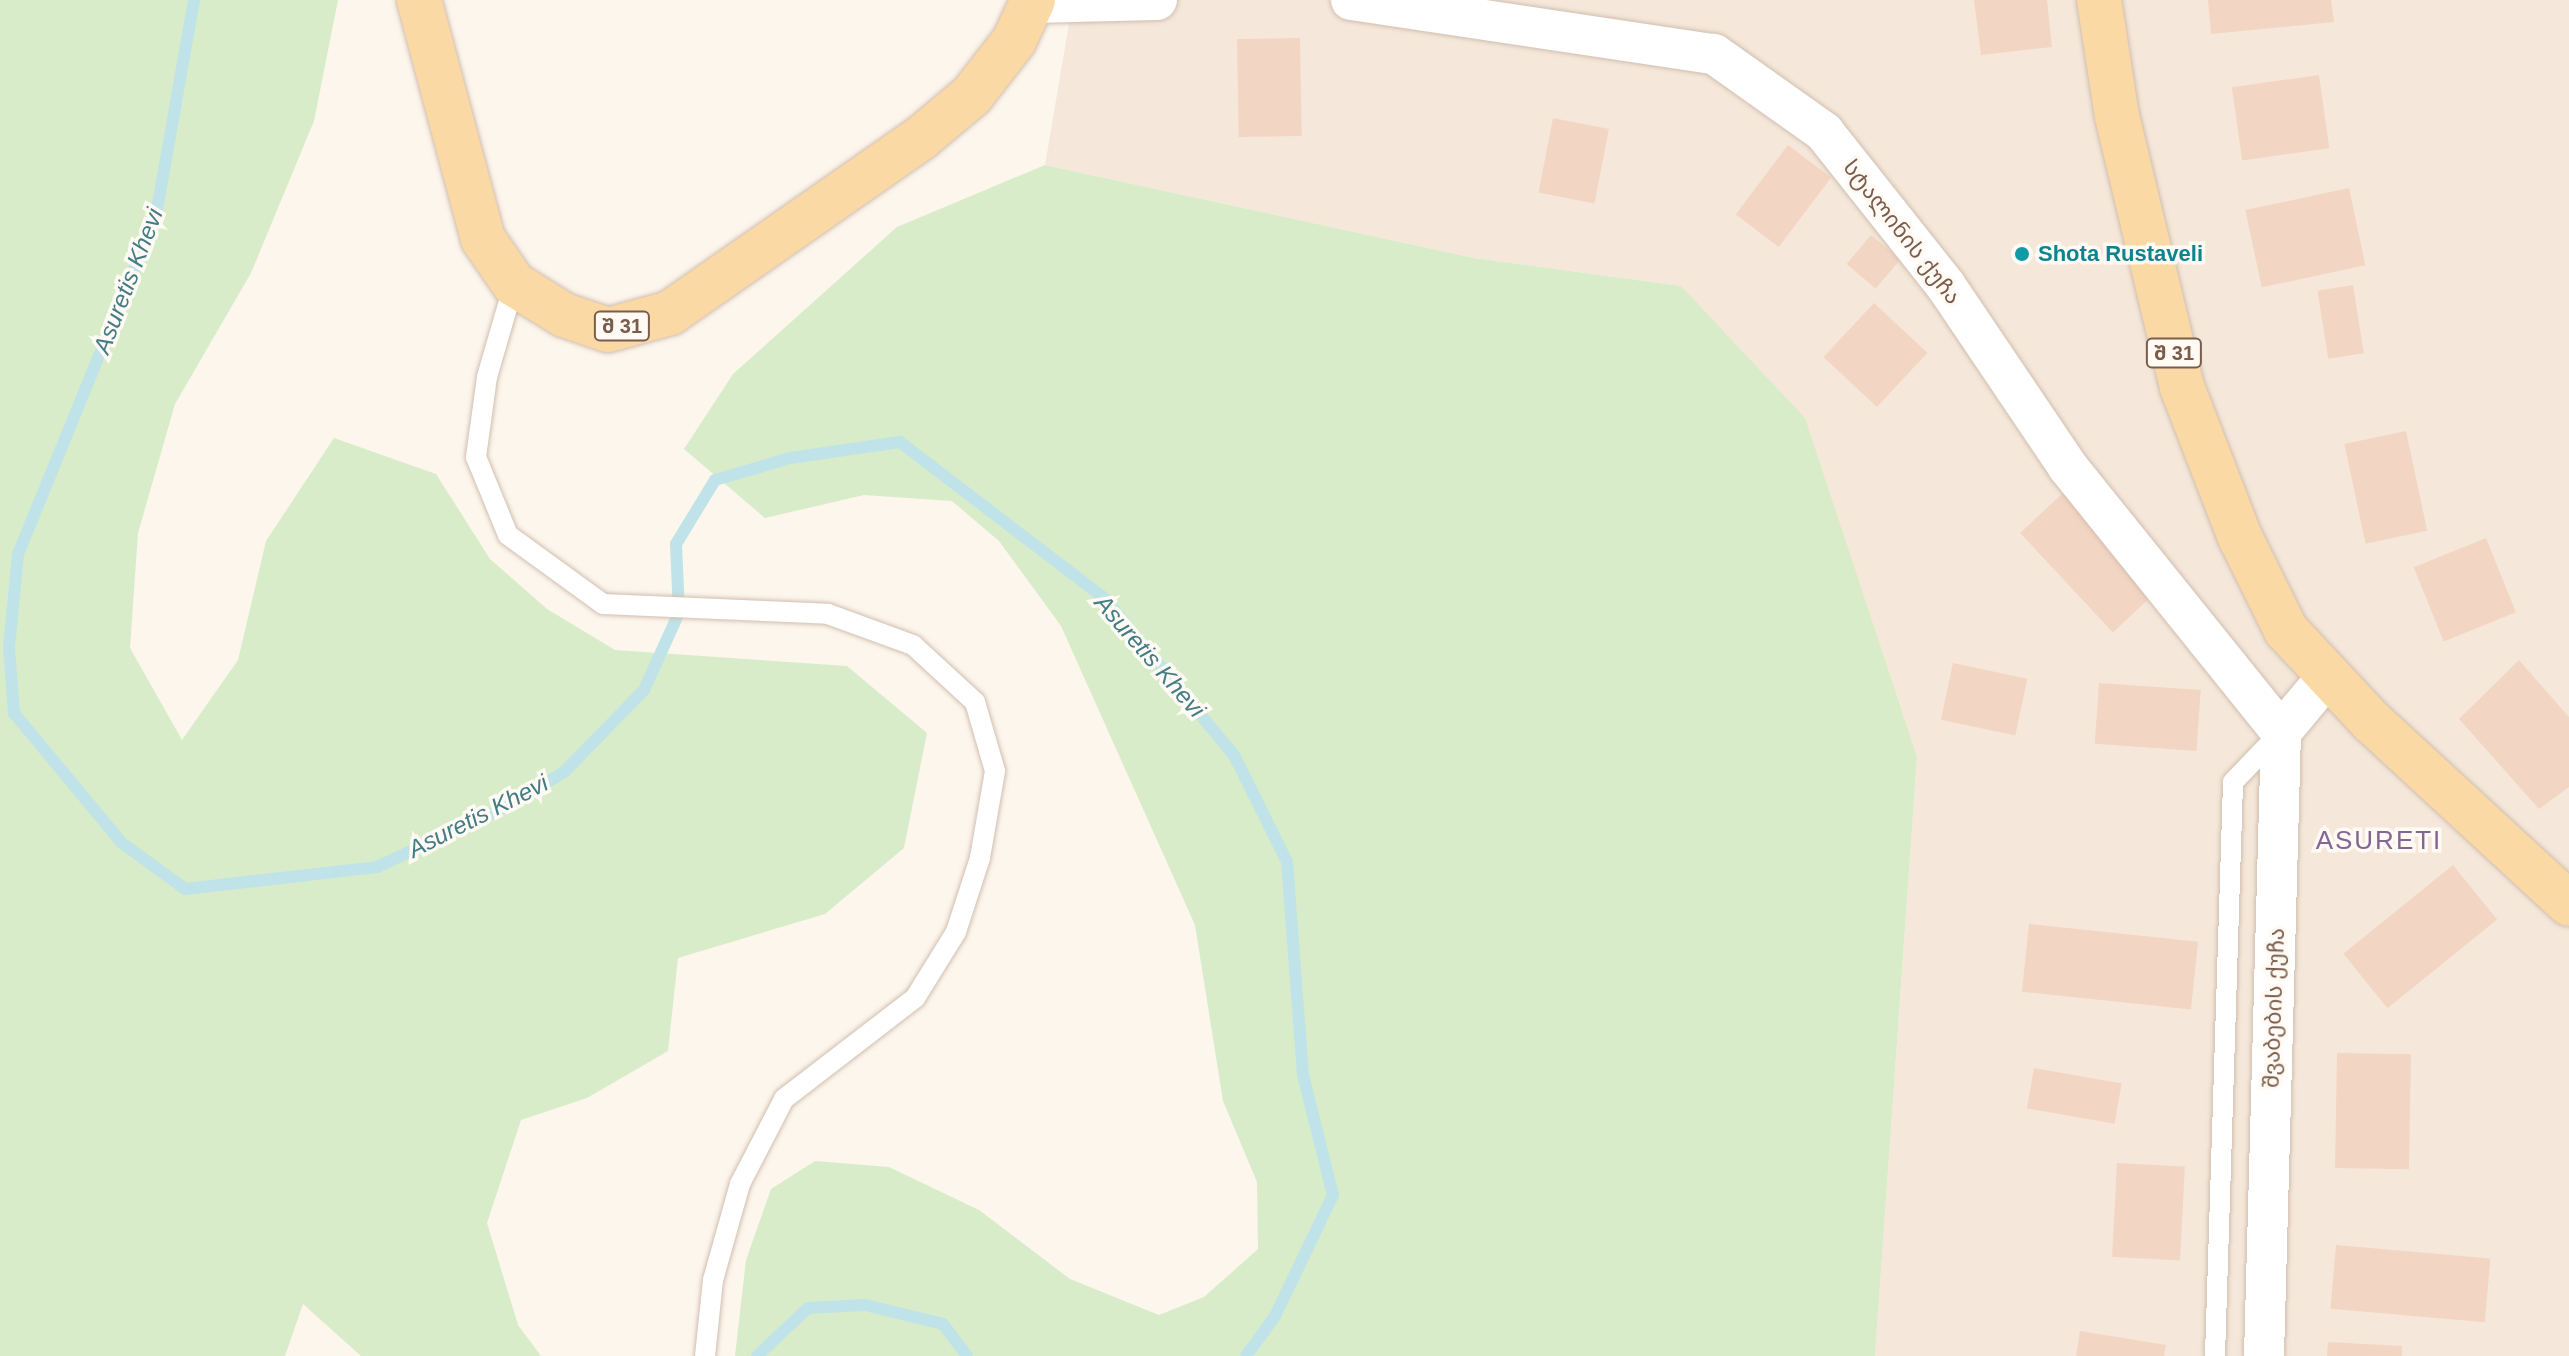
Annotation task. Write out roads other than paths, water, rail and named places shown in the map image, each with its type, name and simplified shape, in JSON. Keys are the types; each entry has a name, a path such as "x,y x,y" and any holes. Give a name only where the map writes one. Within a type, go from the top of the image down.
{"main road":[{"name":"შ 31","path":"419,0 483,239 514,284 564,315 608,330 670,313 962,104 1014,41 1032,2"},
{"name":"შ 31","path":"2099,0 2117,116 2182,387 2265,589 2286,630 2327,677 2569,904"}],"street":[{"path":"1032,2 1157,0"},
{"name":"სტალინის ქუჩა","path":"1351,0 1714,54 1824,132 1946,286 2068,467 2281,732"},
{"path":"2281,732 2327,677"},
{"name":"შვაბების ქუჩა","path":"2264,1356 2281,732"}],"lane":[{"path":"514,284 487,377 476,457 508,535 603,604 828,614 913,645 975,702 995,771 980,858 956,932 915,998 784,1099 740,1184 713,1280 705,1356"},
{"path":"2215,1356 2233,782 2281,732"}],"waterway":[{"name":"Asuretis Khevi","path":"194,0 156,216 18,554 9,647 14,713 122,843 185,889 377,867 514,803 564,772 644,690 679,613 676,544 715,480 790,458 900,442 1104,598 1234,755 1287,862 1303,1075 1333,1195 1275,1316 1246,1356"},
{"name":"Asuretis Khevi","path":"757,1356 808,1308 865,1305 943,1324 967,1356"}],"place":[{"name":"Shota Rustaveli","path":"2022,254"}],"district":[{"name":"ASURETI","path":"2379,841"}]}
